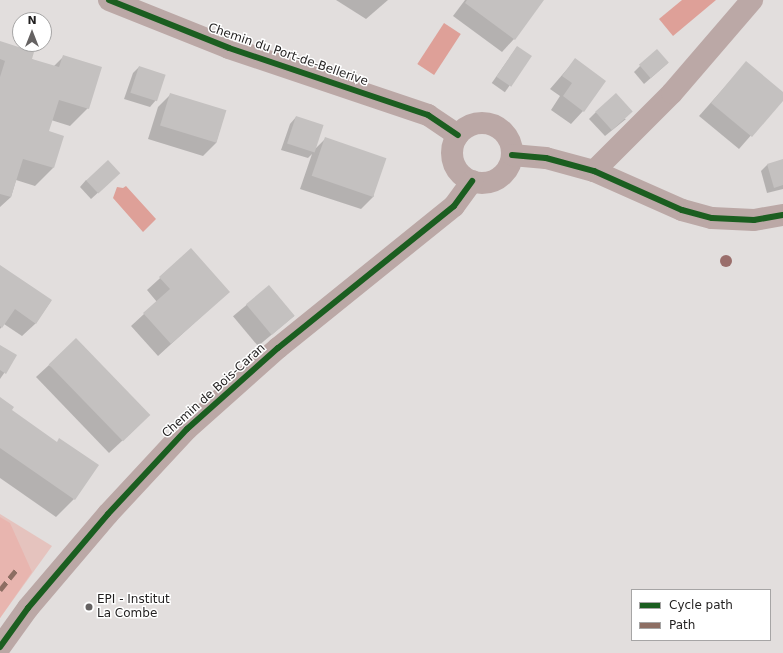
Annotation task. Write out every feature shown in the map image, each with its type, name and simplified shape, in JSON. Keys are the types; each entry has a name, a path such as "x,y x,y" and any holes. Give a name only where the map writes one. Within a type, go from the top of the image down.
{"street":[{"name":"Chemin du Port-de-Bellerive","path":"109,0 229,48 428,115 458,135"},
{"path":"594,171 672,93 752,0"},
{"path":"474,124 493,125 507,137 512,155 505,172 498,179 488,183 472,181 459,173 454,165 452,155 458,135 474,124"},
{"path":"512,155 546,158 594,171 682,210 712,218 754,220 783,215"},
{"name":"Chemin de Bois-Caran","path":"0,647 28,608 122,496 187,429 278,348 454,206 472,181"}],"shaded area":[{"path":"682,0 716,0 673,36 659,19"},
{"path":"444,23 461,34 434,75 417,64"},
{"path":"126,186 156,219 143,232 113,198 117,187 123,188"},
{"path":"0,514 52,546 0,618"},
{"path":"0,517 10,523 32,572 0,618"}],"building":[{"path":"467,0 544,0 515,40 465,3"},
{"path":"0,41 12,45 12,52 34,52 32,59 59,67 63,55 102,67 89,109 59,100 49,131 64,136 54,168 23,159 11,197 0,194 0,77 5,61 0,59"},
{"path":"517,46 532,56 511,87 496,77"},
{"path":"657,49 669,63 651,78 639,65"},
{"path":"575,58 606,81 584,112 563,96 572,83 562,76"},
{"path":"746,61 783,92 783,101 752,137 711,103"},
{"path":"139,66 166,75 157,101 130,93"},
{"path":"170,93 226,110 216,143 160,126"},
{"path":"616,93 633,112 612,130 595,112"},
{"path":"296,116 324,125 315,153 287,144"},
{"path":"325,137 386,158 373,197 312,176"},
{"path":"783,159 783,185 774,188 767,164"},
{"path":"108,160 120,173 98,194 86,180"},
{"path":"191,248 230,292 171,344 143,313 170,289 159,277"},
{"path":"0,265 52,300 36,324 15,309 2,328 0,326"},
{"path":"269,285 295,316 272,335 246,304"},
{"path":"76,338 150,415 123,441 49,364"},
{"path":"0,345 17,355 6,374 0,370"},
{"path":"0,397 14,407 12,410 57,442 59,438 99,465 75,500 0,448"}],"marked path":[{"path":"0,590 16,570"}],"cycle path":[{"path":"109,0 229,48 428,115 458,135"},
{"path":"512,155 546,158 594,171 682,210 712,218 754,220 783,215"},
{"path":"0,647 28,608 108,514 187,429 278,348 454,206 472,181"}],"place":[{"name":"EPI - Institut La Combe","path":"89,607"}]}
